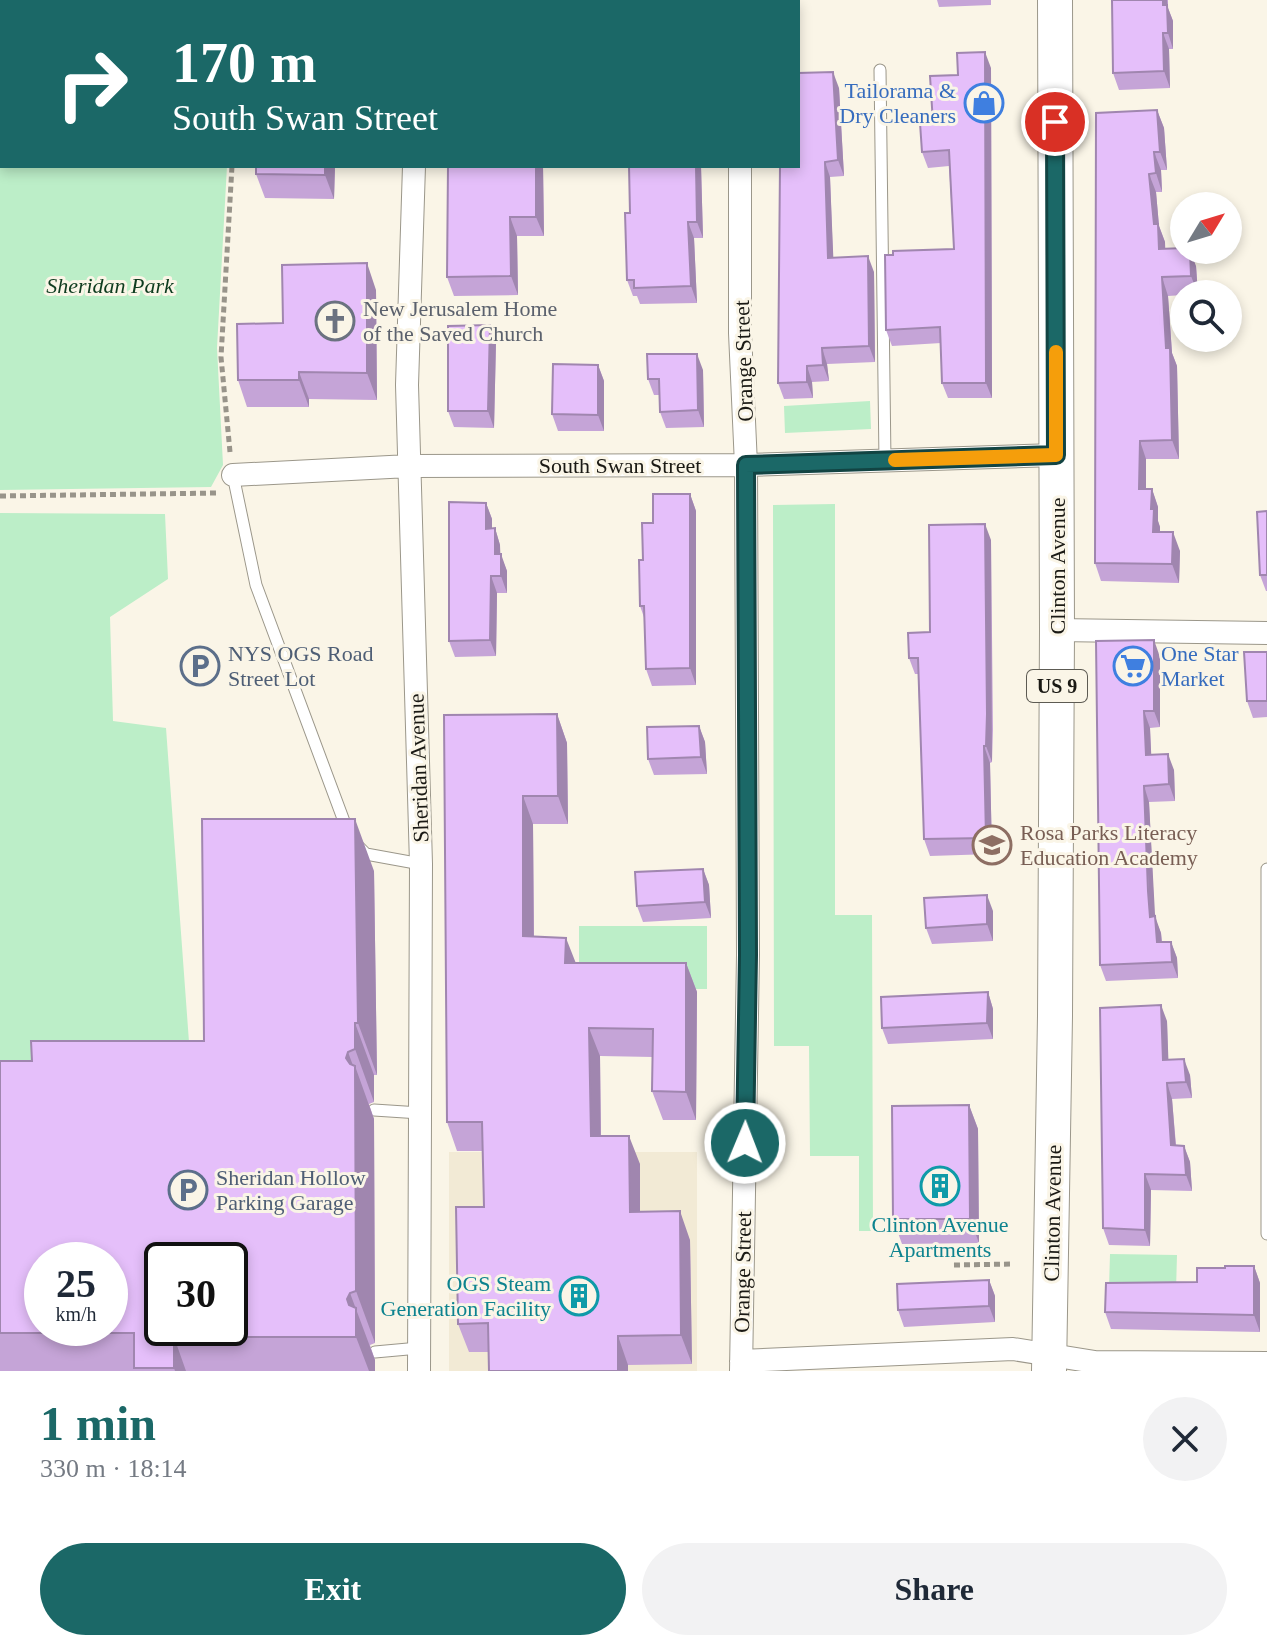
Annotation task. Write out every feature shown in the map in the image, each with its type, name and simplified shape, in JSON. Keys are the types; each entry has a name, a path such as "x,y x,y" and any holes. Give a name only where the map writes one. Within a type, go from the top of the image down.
{"main road":[{"name":"Clinton Avenue","path":"1049,1363 1057,630 1055,0"}],"street":[{"name":"Sheridan Avenue","path":"414,168 407,385 421,864 419,1371"},
{"name":"Orange Street","path":"740,168 740,333 746,465 748,955 741,1366"},
{"name":"South Swan Street","path":"233,475 409,466 746,465 1056,455"},
{"path":"1057,630 1267,633"},
{"path":"741,1366 1013,1349 1049,1363 1267,1363"}],"lane":[{"path":"880,70 885,461"},
{"path":"233,475 256,585 351,839 366,854 421,864"},
{"path":"1267,869 1267,1234"},
{"path":"374,1110 420,1113"},
{"path":"375,1352 419,1348"}],"path":[{"path":"232,168 221,357 233,475"},
{"path":"0,496 217,494"},
{"path":"954,1265 1012,1264"}],"shaded area":[{"name":"OGS Steam Generation Facility","path":"449,1152 697,1152 697,1371 449,1371"}],"green space":[{"name":"Sheridan Park","path":"0,168 227,168 217,348 223,465 211,487 0,490"},
{"path":"870,401 871,429 785,433 784,406"},
{"path":"835,504 835,915 872,915 873,1231 859,1231 859,1156 810,1156 809,1046 774,1046 773,505"},
{"path":"0,513 165,514 168,579 110,617 113,721 166,728 192,1083 0,1093"},
{"path":"579,926 707,926 707,989 579,989"},
{"path":"1110,1254 1177,1255 1176,1291 1109,1289"}],"building":[{"path":"1112,0 1163,0 1163,5 1167,5 1168,33 1163,33 1164,71 1113,73"},
{"path":"985,52 986,383 942,383 940,327 886,330 885,255 893,255 893,251 954,249 949,150 922,152 920,123 933,123 930,76 958,75 957,53"},
{"path":"833,72 838,160 825,162 828,258 868,256 869,346 822,348 823,365 807,366 807,382 778,383 780,168 800,168 800,73"},
{"path":"1157,110 1160,152 1154,152 1156,173 1149,174 1159,249 1170,249 1170,264 1191,264 1191,276 1162,277 1166,348 1170,348 1172,440 1140,441 1139,489 1152,489 1153,532 1173,532 1172,564 1095,563 1096,113"},
{"path":"256,168 325,168 325,175 256,174"},
{"path":"448,168 536,168 536,217 510,217 511,276 447,277"},
{"path":"629,168 696,168 697,222 688,222 691,286 634,288 634,280 627,280 625,213 630,213"},
{"path":"367,263 367,373 299,372 299,380 238,380 237,324 283,323 282,265"},
{"path":"490,325 488,411 448,411 448,326"},
{"path":"647,354 697,354 698,410 660,412 659,379 648,379"},
{"path":"553,364 598,365 598,415 552,414"},
{"path":"653,494 690,494 690,668 646,669 639,560 643,560 642,523 653,523"},
{"path":"449,502 486,503 486,529 495,528 495,554 501,554 501,576 491,576 490,640 449,641"},
{"path":"1267,511 1267,575 1260,575 1257,512"},
{"path":"985,524 986,838 924,839 918,658 909,658 908,633 930,632 929,525"},
{"path":"1154,640 1154,711 1144,711 1146,755 1168,754 1169,784 1144,786 1148,891 1150,917 1155,916 1157,942 1171,942 1172,962 1100,965 1096,641"},
{"path":"1244,652 1267,652 1267,701 1247,701"},
{"path":"557,714 558,796 523,796 523,936 566,938 565,963 686,963 686,1092 652,1091 653,1029 589,1028 591,1136 629,1136 630,1212 680,1211 681,1335 618,1336 618,1371 489,1371 488,1323 458,1324 456,1207 484,1207 482,1122 447,1122 444,715"},
{"path":"699,726 701,757 648,759 647,727"},
{"path":"202,819 355,819 358,1023 355,1023 355,1049 348,1052 346,1058 355,1066 356,1291 350,1293 347,1299 349,1305 356,1308 356,1337 248,1337 248,1242 144,1242 144,1346 174,1346 174,1368 134,1368 134,1333 128,1333 128,1242 24,1242 24,1333 0,1333 0,1061 32,1061 31,1041 204,1041"},
{"path":"703,869 705,902 637,906 635,872"},
{"path":"987,895 987,924 926,928 924,898"},
{"path":"988,992 987,1023 882,1028 881,997"},
{"path":"1161,1005 1163,1060 1184,1059 1186,1082 1167,1083 1171,1145 1184,1146 1186,1175 1145,1174 1145,1230 1103,1228 1100,1008"},
{"name":"Clinton Avenue Apartments","path":"969,1105 970,1219 893,1219 892,1106"},
{"path":"1254,1266 1254,1315 1105,1312 1106,1283 1197,1282 1197,1268"},
{"path":"989,1280 989,1306 898,1310 897,1284"}],"slow traffic":[{"path":"895,460 1056,455 1056,352"}],"place":[{"name":"Tailorama & Dry Cleaners","path":"984,103"},
{"name":"New Jerusalem Home of the Saved Church","path":"335,321"},
{"name":"NYS OGS Road Street Lot","path":"200,666"},
{"name":"One Star Market","path":"1133,666"},
{"name":"Rosa Parks Literacy Education Academy","path":"992,845"},
{"name":"Clinton Avenue Apartments","path":"940,1186"},
{"name":"Sheridan Hollow Parking Garage","path":"188,1190"},
{"name":"OGS Steam Generation Facility","path":"579,1296"}],"route":[{"path":"745,1143 748,955 746,465 1056,455 1055,122"}]}
